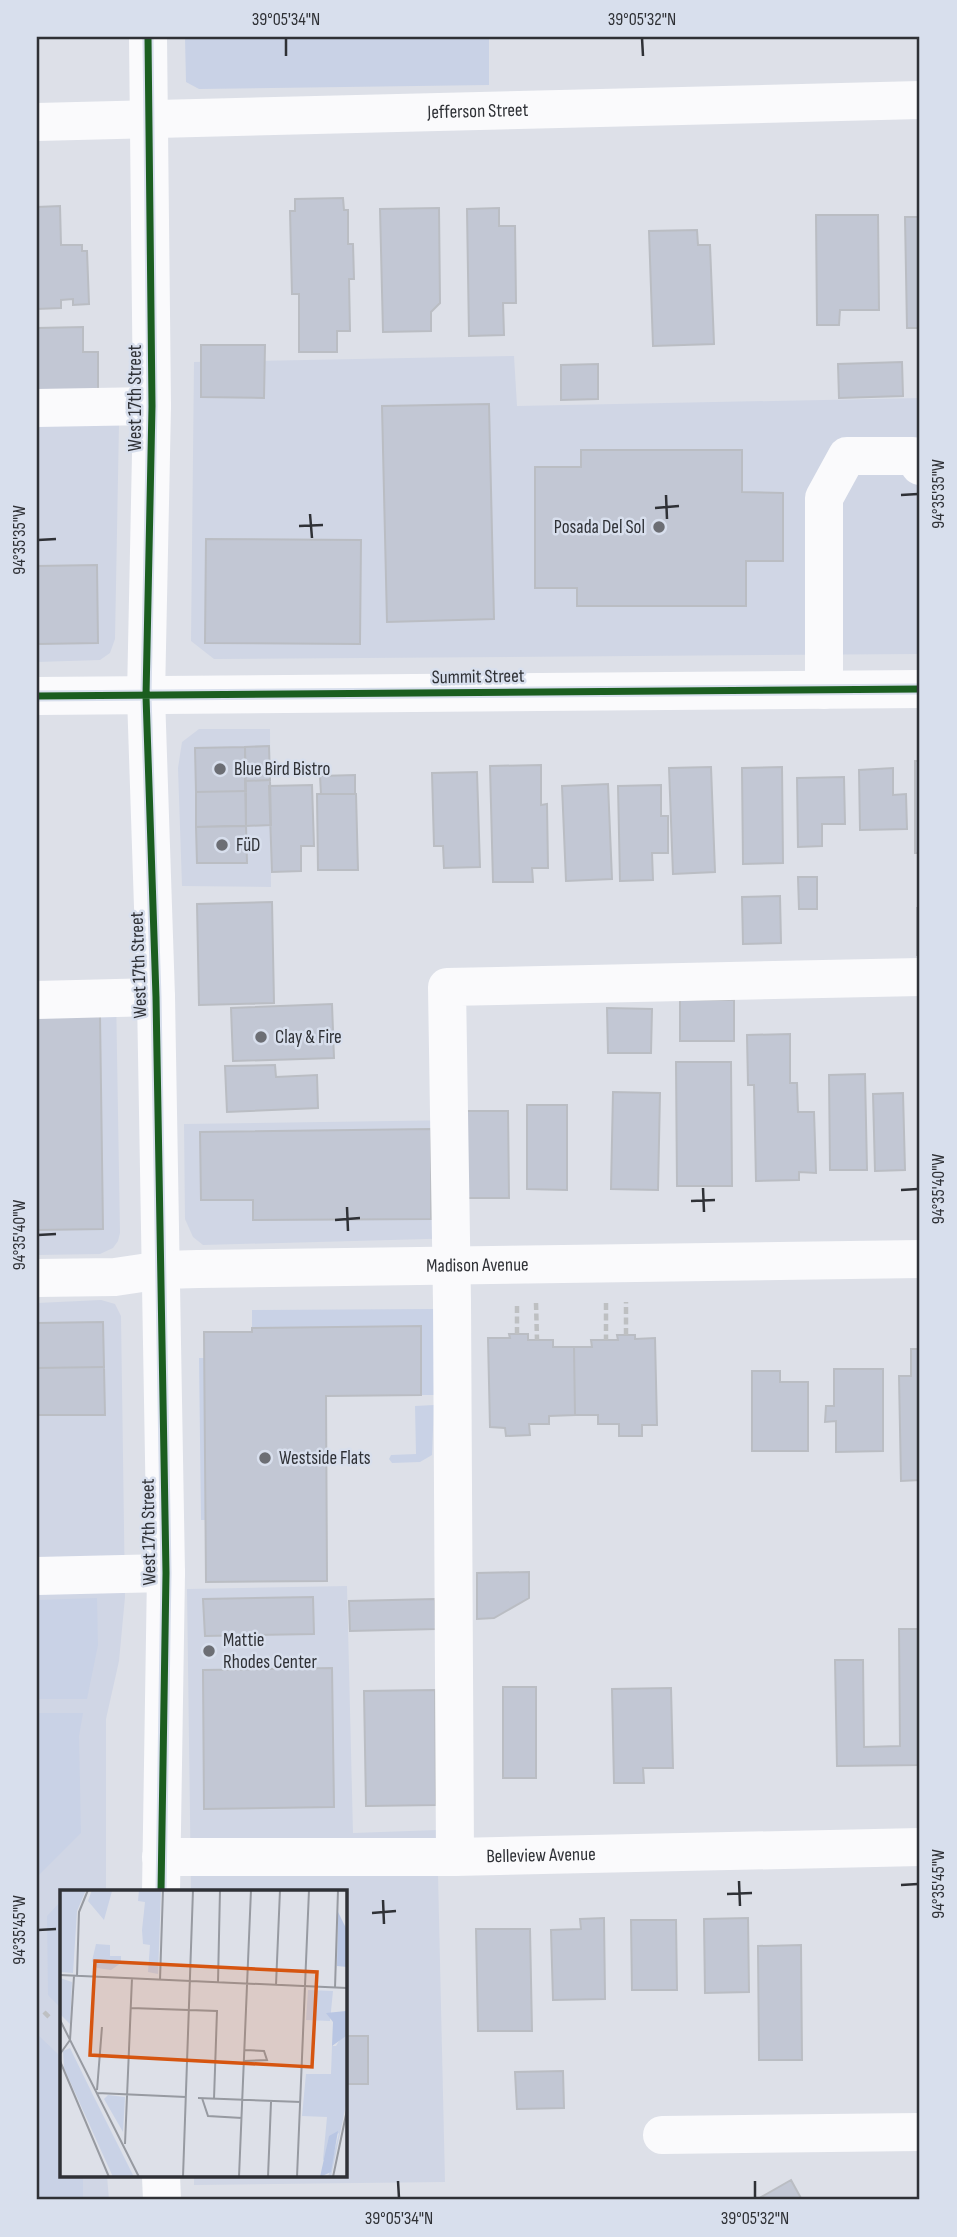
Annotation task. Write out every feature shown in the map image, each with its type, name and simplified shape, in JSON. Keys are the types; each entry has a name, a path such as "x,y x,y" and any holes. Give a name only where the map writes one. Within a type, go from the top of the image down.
{"street":[{"name":"West 17th Street","path":"148,37 152,406 146,696 156,998 166,1573 161,1875"},
{"name":"Jefferson Street","path":"37,122 920,100"},
{"path":"37,408 152,406"},
{"path":"824,690 824,498 847,456 913,456 920,466"},
{"name":"Summit Street","path":"37,696 920,689"},
{"path":"455,1857 447,987 920,978"},
{"path":"37,1000 156,998"},
{"name":"Madison Avenue","path":"37,1278 115,1277 162,1270 920,1259"},
{"path":"37,1576 166,1573"},
{"name":"Belleview Avenue","path":"161,1875 455,1857 920,1847"},
{"path":"662,2136 920,2132"},
{"path":"162,2178 162,2200"}],"path":[{"path":"606,1298 606,1340"},
{"path":"626,1298 626,1335"},
{"path":"517,1299 517,1334"},
{"path":"536,1299 537,1340"},
{"path":"44,2012 50,2018"}],"shaded area":[{"path":"185,37 489,37 489,85 199,89 186,82"},
{"path":"514,356 517,406 920,398 920,654 214,659 191,641 194,362"},
{"path":"119,424 115,639 110,653 100,660 37,662 37,425"},
{"path":"199,729 270,729 271,887 182,886 178,768 182,742"},
{"path":"116,993 118,1241 113,1248 100,1254 37,1255 37,995"},
{"path":"462,1120 463,1238 203,1245 193,1237 185,1219 184,1124"},
{"path":"101,1300 115,1304 121,1316 125,1597 119,1661 106,1719 106,1890 60,1890 60,2178 107,2178 109,2200 37,2200 37,1303"},
{"path":"434,1309 434,1395 421,1395 421,1326 252,1328 252,1310"},
{"path":"199,1358 204,1358 205,1520 201,1520"},
{"path":"434,1405 432,1455 420,1462 392,1463 389,1459 391,1455 416,1454 415,1406"},
{"path":"347,1586 353,1833 437,1830 445,2182 194,2185 194,2178 346,2178 346,1890 191,1890 187,1589"},
{"path":"97,1598 98,1645 87,1699 37,1699 37,1600"},
{"path":"37,1713 83,1713 79,1736 81,1833 37,1877"},
{"path":"60,1902 60,2007 48,1995 47,1916"},
{"path":"37,2034 60,2056 60,2178 83,2178 83,2200 37,2200"}],"building":[{"path":"343,198 344,210 348,210 348,244 353,244 354,279 349,279 350,331 337,331 337,352 299,352 299,294 292,294 290,211 295,211 295,199"},
{"path":"60,206 61,245 82,245 82,251 87,251 89,304 73,305 73,299 61,300 61,308 37,309 37,207"},
{"path":"439,208 440,303 431,312 431,331 383,332 380,209"},
{"path":"499,208 499,226 515,226 516,303 503,303 504,335 469,336 467,209"},
{"path":"816,215 878,215 879,310 840,310 839,325 817,325"},
{"path":"905,217 920,217 920,328 907,328"},
{"path":"697,230 698,245 710,245 714,344 653,346 649,231"},
{"path":"83,327 83,352 98,352 98,393 37,395 37,328"},
{"path":"201,345 265,345 264,398 201,397"},
{"path":"902,362 903,396 839,398 838,364"},
{"path":"598,364 598,399 561,400 561,365"},
{"path":"489,404 494,619 387,622 382,406"},
{"name":"Posada Del Sol","path":"581,450 742,450 742,492 783,493 783,561 746,561 746,606 577,606 577,588 535,588 535,467 581,467"},
{"path":"206,539 361,540 360,644 205,643"},
{"path":"97,565 98,643 37,644 37,566"},
{"path":"269,746 270,780 245,781 245,747"},
{"name":"Blue Bird Bistro","path":"245,747 246,791 196,792 195,748"},
{"path":"915,761 920,761 920,853 915,853"},
{"path":"541,765 541,805 547,804 548,868 532,868 533,882 493,882 490,766"},
{"path":"711,767 715,872 673,874 669,768"},
{"path":"782,767 783,863 743,864 742,768"},
{"path":"893,768 893,795 906,794 907,829 860,830 859,770"},
{"path":"477,772 480,867 444,868 443,846 434,846 432,773"},
{"path":"355,775 355,794 321,794 320,776"},
{"path":"844,777 845,824 822,824 822,846 798,847 797,778"},
{"path":"270,780 271,825 246,826 245,781"},
{"path":"608,784 612,879 566,881 562,786"},
{"path":"312,785 314,846 301,846 301,871 272,872 269,786"},
{"path":"661,785 661,816 668,816 668,853 652,853 653,880 620,881 618,786"},
{"path":"246,791 246,826 196,827 196,792"},
{"path":"317,794 356,794 358,870 318,870"},
{"name":"FüD","path":"246,826 247,863 197,863 196,827"},
{"path":"798,877 817,877 817,909 799,909"},
{"path":"780,896 781,943 743,944 742,897"},
{"path":"272,902 274,1003 199,1005 197,904"},
{"path":"917,908 920,908 920,955 917,955"},
{"path":"680,1000 734,1000 734,1041 680,1041"},
{"path":"332,1004 334,1058 233,1061 231,1008"},
{"path":"607,1008 652,1009 651,1053 608,1053"},
{"path":"100,1016 103,1229 37,1230 37,1017"},
{"path":"790,1034 790,1083 797,1083 798,1112 814,1112 816,1173 799,1172 799,1180 756,1181 754,1085 748,1085 747,1035"},
{"path":"676,1062 731,1062 732,1186 677,1186"},
{"path":"275,1065 276,1077 317,1075 318,1108 227,1112 225,1066"},
{"path":"865,1074 867,1170 830,1170 829,1075"},
{"path":"613,1092 660,1093 658,1190 611,1189"},
{"path":"903,1093 905,1170 875,1171 873,1094"},
{"path":"527,1105 567,1105 567,1190 527,1189"},
{"path":"466,1111 508,1111 509,1198 467,1198"},
{"path":"431,1129 431,1219 253,1220 253,1200 201,1200 200,1132"},
{"path":"103,1322 104,1367 37,1368 37,1323"},
{"name":"Westside Flats","path":"421,1326 421,1395 326,1396 327,1581 206,1582 204,1332 252,1332 252,1328"},
{"path":"509,1334 528,1334 528,1340 553,1340 553,1347 574,1347 575,1415 549,1416 549,1424 529,1424 530,1435 506,1436 505,1428 490,1427 488,1338 510,1338"},
{"path":"617,1335 635,1335 635,1339 655,1338 657,1425 642,1425 642,1436 619,1436 619,1424 598,1424 598,1415 575,1415 574,1347 592,1347 591,1340 618,1340"},
{"path":"911,1349 920,1349 920,1480 901,1481 899,1376 911,1376"},
{"path":"104,1367 105,1415 37,1415 37,1368"},
{"path":"834,1369 883,1369 883,1451 836,1452 836,1421 825,1422 826,1406 834,1406"},
{"path":"752,1371 780,1371 780,1382 808,1382 808,1451 752,1451"},
{"path":"529,1572 529,1598 494,1618 477,1619 477,1573"},
{"path":"313,1597 314,1634 205,1636 203,1599"},
{"path":"435,1599 436,1629 350,1631 349,1601"},
{"path":"899,1629 920,1629 920,1765 837,1766 835,1660 863,1660 864,1747 900,1746"},
{"path":"332,1668 334,1807 204,1809 203,1670"},
{"path":"503,1687 536,1687 536,1778 503,1778"},
{"path":"671,1688 673,1768 643,1768 644,1783 614,1783 612,1689"},
{"path":"435,1690 436,1805 366,1806 364,1691"},
{"path":"604,1918 605,1999 553,2000 551,1930 581,1929 580,1919"},
{"path":"748,1918 749,1992 705,1993 704,1919"},
{"path":"631,1920 676,1920 677,1990 632,1990"},
{"path":"476,1929 530,1929 532,2031 478,2031"},
{"path":"801,1945 802,2060 759,2060 758,1946"},
{"path":"346,2036 368,2036 368,2084 346,2084"},
{"path":"563,2071 564,2108 517,2109 515,2072"},
{"path":"791,2180 802,2200 756,2200"}],"cycle path":[{"path":"148,37 152,406 146,696 156,997 166,1573 161,1890"},
{"path":"37,696 920,689"}],"place":[{"name":"Posada Del Sol","path":"659,527"},
{"name":"Blue Bird Bistro","path":"220,769"},
{"name":"FüD","path":"222,845"},
{"name":"Clay & Fire","path":"261,1037"},
{"name":"Westside Flats","path":"265,1458"},
{"name":"Mattie Rhodes Center","path":"209,1651"}]}
